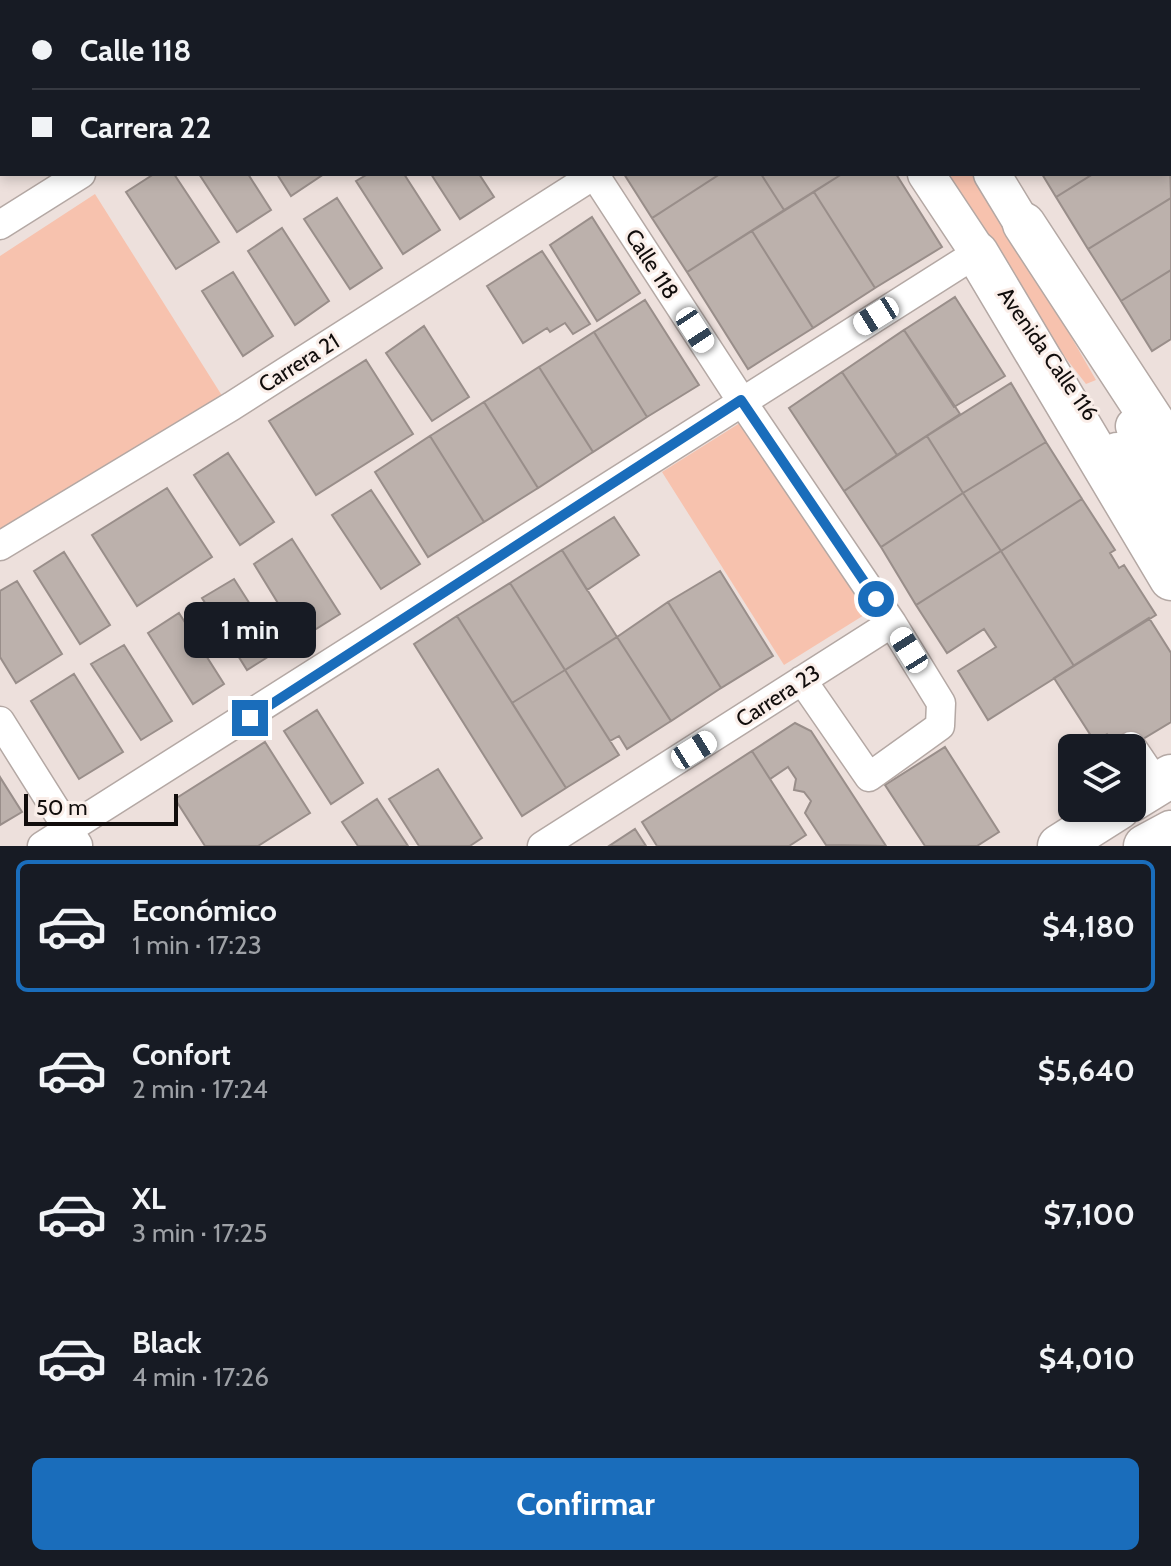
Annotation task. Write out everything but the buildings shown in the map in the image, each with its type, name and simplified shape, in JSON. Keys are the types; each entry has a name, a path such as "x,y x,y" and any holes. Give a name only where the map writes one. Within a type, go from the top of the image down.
{"highway":[{"path":"1024,224 1171,449"},
{"path":"977,253 1171,579"},
{"path":"1059,846 1097,822"},
{"path":"1145,846 1171,835"},
{"path":"1159,846 1171,835"}],"main road":[{"name":"Avenida Calle 116","path":"927,176 1171,533"},
{"name":"Avenida Calle 116","path":"993,176 1024,224 1131,421 1171,482"}],"street":[{"path":"0,225 78,176"},
{"name":"Carrera 21","path":"0,546 232,406 592,176"},
{"name":"Calle 118","path":"595,176 892,623 941,703 940,726 869,777 802,680"},
{"path":"42,846 74,838 741,400 977,253"},
{"name":"Carrera 23","path":"542,846 892,623"},
{"path":"0,721 74,838"}],"shaded area":[{"path":"941,176 978,176 1096,380 1086,384 1044,330"},
{"path":"95,194 226,402 0,537 0,256"},
{"path":"743,421 869,612 784,665 662,472"}],"route":[{"path":"250,718 741,400 876,599"}]}
